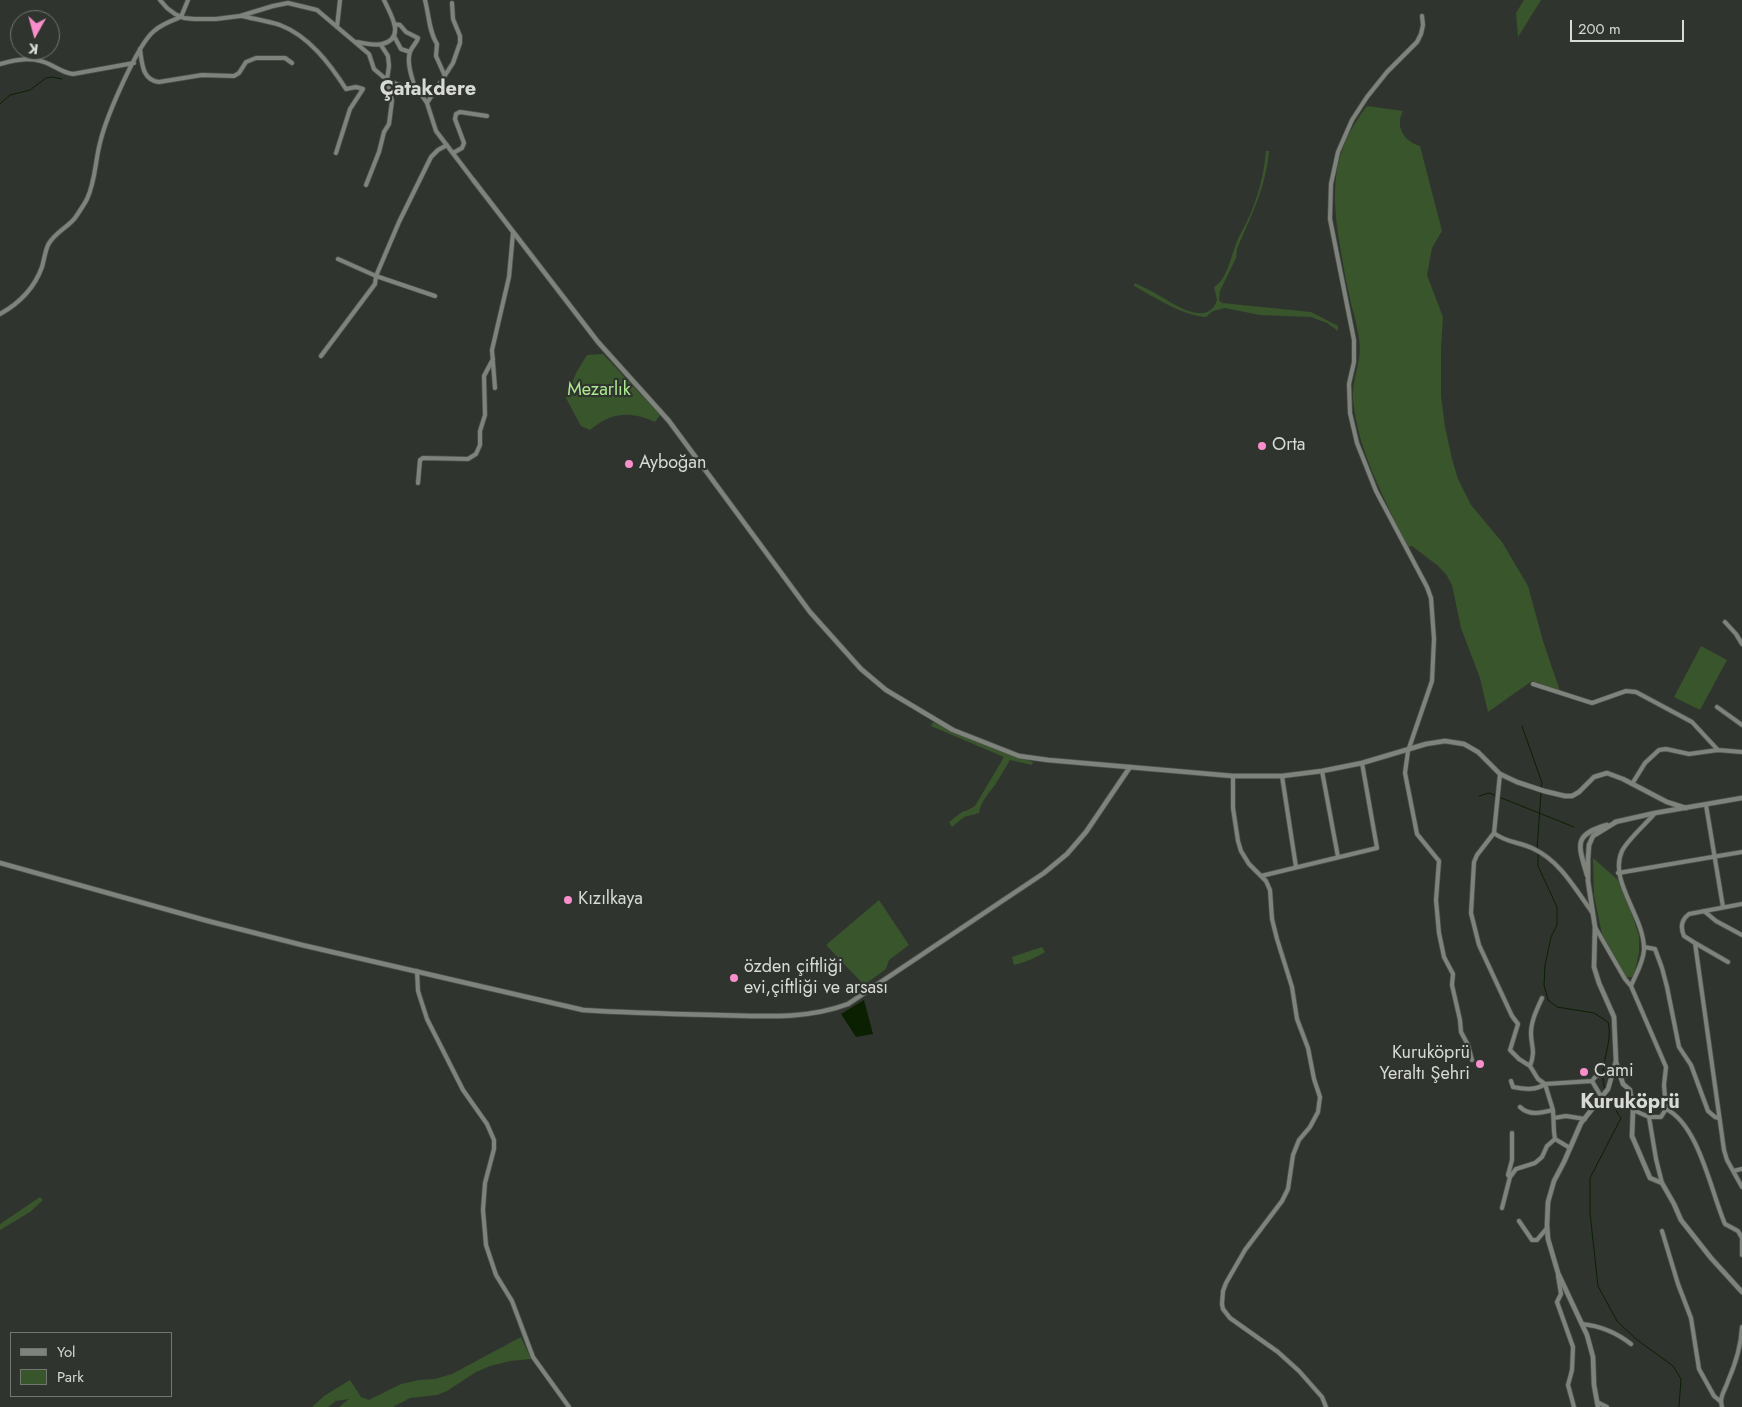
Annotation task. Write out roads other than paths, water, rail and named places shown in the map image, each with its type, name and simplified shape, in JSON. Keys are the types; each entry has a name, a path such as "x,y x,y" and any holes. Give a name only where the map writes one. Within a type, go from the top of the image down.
{"street":[{"path":"160,0 166,8 181,17 194,19 240,16 288,3 318,10 369,54 374,69 388,80 421,94 428,103 436,131 447,146 598,342 669,421 810,612 861,669 886,690 953,730 1019,756 1130,768 1233,776 1282,776 1322,771 1362,763 1408,751 1426,744 1445,741 1464,744 1478,752 1500,774 1536,789 1564,796 1572,796 1579,792 1594,777 1602,773 1632,784 1667,802 1686,808"},
{"path":"0,314 22,299 33,285 41,269 49,243 74,218 87,198 94,176 101,139 114,105 144,42 165,23 181,17 188,0"},
{"path":"337,27 340,0"},
{"path":"357,42 380,45 391,40 394,36 396,32 394,24 384,0"},
{"path":"425,0 432,36 437,44 436,56 444,74"},
{"path":"428,103 452,63 460,43 452,3"},
{"path":"240,16 280,25 301,36 325,59 346,89 356,87 363,89 350,109 336,153"},
{"path":"1422,16 1423,25 1417,42 1387,72 1352,120 1338,152 1331,184 1330,219 1354,340 1354,362 1349,384 1350,413 1357,444 1369,475 1431,598 1434,639 1432,681 1408,751 1404,773 1417,834 1439,861 1436,900 1439,933 1444,957 1453,974 1452,985 1461,1032 1468,1045 1472,1060"},
{"path":"394,24 400,25 406,32 418,38 410,52 410,66 416,92"},
{"path":"394,36 401,49 410,52"},
{"path":"366,185 380,152 392,101 388,80 388,56 380,45"},
{"path":"140,50 143,68 147,77 154,82 202,75 234,76 239,73 246,62 256,58 285,58 292,64"},
{"path":"0,64 23,58 49,64 64,73 73,74 134,62"},
{"path":"453,153 462,148 464,143 455,119 456,114 460,112 487,116"},
{"path":"321,356 375,284 376,276 399,222 430,157 438,150 447,146"},
{"path":"495,388 492,350 509,276 513,233"},
{"path":"338,259 376,276 435,296"},
{"path":"418,483 420,460 423,458 468,459 476,454 480,445 480,431 485,415 484,376 493,359"},
{"path":"1725,622 1742,644"},
{"path":"1533,684 1592,703 1626,691 1636,692 1692,722 1718,750"},
{"path":"1717,707 1742,725"},
{"path":"1632,784 1645,763 1659,750 1666,749 1690,754 1718,750 1742,752"},
{"path":"1261,876 1377,848 1362,763"},
{"path":"0,863 208,921 583,1010 628,1013 765,1016 811,1014 830,1011 848,1004 1044,873 1067,854 1086,832 1130,768"},
{"path":"1322,771 1338,857"},
{"path":"1500,774 1494,833 1477,855 1474,862 1471,914 1479,945 1512,1016 1518,1024 1510,1050 1530,1066 1538,1079 1545,1084 1554,1110 1555,1138 1570,1148"},
{"path":"1233,776 1233,808 1238,841 1241,852 1249,864 1266,881 1270,890 1272,919 1276,939 1292,987 1297,1019 1308,1048 1314,1079 1320,1097 1320,1105 1310,1127 1299,1140 1293,1155 1288,1189 1282,1201 1244,1250 1226,1283 1222,1304 1230,1318 1278,1352 1298,1371 1322,1397 1326,1407"},
{"path":"1282,776 1296,867"},
{"path":"1588,881 1580,851 1581,841 1588,832 1616,822 1655,813 1742,798"},
{"path":"1706,805 1723,907"},
{"path":"1631,986 1643,960 1644,947 1637,920 1618,873 1618,861 1623,849 1655,813"},
{"path":"1616,822 1598,833 1590,840 1588,845 1588,881 1595,927 1594,967 1614,1017 1616,1061 1623,1084 1630,1090 1633,1110 1632,1136 1650,1178 1662,1183"},
{"path":"1494,833 1502,840 1532,848 1543,854 1565,872 1592,912"},
{"path":"1618,873 1742,852"},
{"path":"1728,962 1684,936 1681,925 1689,914 1742,904"},
{"path":"1703,911 1716,921 1742,935"},
{"path":"1595,927 1631,986 1666,1068 1664,1085 1666,1109 1661,1118 1649,1117 1633,1110"},
{"path":"1695,943 1724,1150 1742,1187"},
{"path":"1644,947 1655,949 1667,987 1679,1047 1691,1065 1708,1112 1720,1118"},
{"path":"416,971 418,991 427,1019 463,1090 487,1124 494,1140 494,1149 485,1183 483,1210 486,1246 496,1275 512,1301 533,1357 569,1407"},
{"path":"1530,1066 1534,1049 1531,1035 1534,1017 1542,998"},
{"path":"1574,1407 1568,1385 1572,1370 1573,1347 1557,1302 1561,1294 1558,1273 1548,1239 1548,1202 1554,1181 1581,1123 1608,1089 1609,1074 1616,1061"},
{"path":"1511,1081 1514,1088 1532,1089 1539,1088 1545,1084 1592,1081 1596,1076 1609,1074"},
{"path":"1592,1081 1602,1098"},
{"path":"1520,1107 1525,1112 1538,1113 1554,1110"},
{"path":"1666,1109 1672,1112 1690,1133 1707,1171 1725,1224 1738,1231 1742,1239 1742,1255"},
{"path":"1554,1118 1566,1116 1585,1119"},
{"path":"1649,1117 1662,1183 1681,1220 1711,1258 1741,1290 1742,1297"},
{"path":"1510,1177 1508,1175 1512,1160 1512,1133"},
{"path":"1502,1208 1510,1177 1516,1169 1535,1163 1542,1157 1546,1146 1555,1138"},
{"path":"1733,1170 1742,1168"},
{"path":"1520,1221 1532,1240 1537,1240 1547,1228"},
{"path":"1662,1231 1678,1284 1691,1318 1699,1369 1722,1407"},
{"path":"1558,1273 1587,1334 1598,1404 1607,1407"},
{"path":"1582,1324 1595,1325 1620,1335 1632,1344"},
{"path":"1720,1401 1733,1367 1742,1327"}],"waterway":[{"path":"0,104 10,95 30,90 46,78 62,79"},
{"path":"1522,726 1542,783 1541,789"},
{"path":"1479,796 1489,793 1574,827"},
{"path":"1537,849 1541,793"},
{"path":"1538,853 1538,866 1557,907 1557,925 1551,937 1545,965 1544,985 1548,1000 1557,1007 1594,1013 1608,1022 1609,1039 1603,1072 1605,1089"},
{"path":"1606,1093 1621,1118 1590,1178 1590,1213 1598,1286 1617,1321 1636,1339 1673,1366 1681,1379 1679,1407"}],"place":[{"name":"Orta","path":"1262,446"},
{"name":"Ayboğan","path":"629,464"},
{"name":"Kızılkaya","path":"568,900"},
{"name":"özden çiftliği evi,çiftliği ve arsası","path":"734,978"},
{"name":"Kuruköprü Yeraltı Şehri","path":"1480,1064"},
{"name":"Cami","path":"1584,1072"}],"district":[{"name":"Çatakdere","path":"428,90"},
{"name":"Kuruköprü","path":"1630,1103"}],"park label":[{"name":"Mezarlık","path":"599,391"}]}
